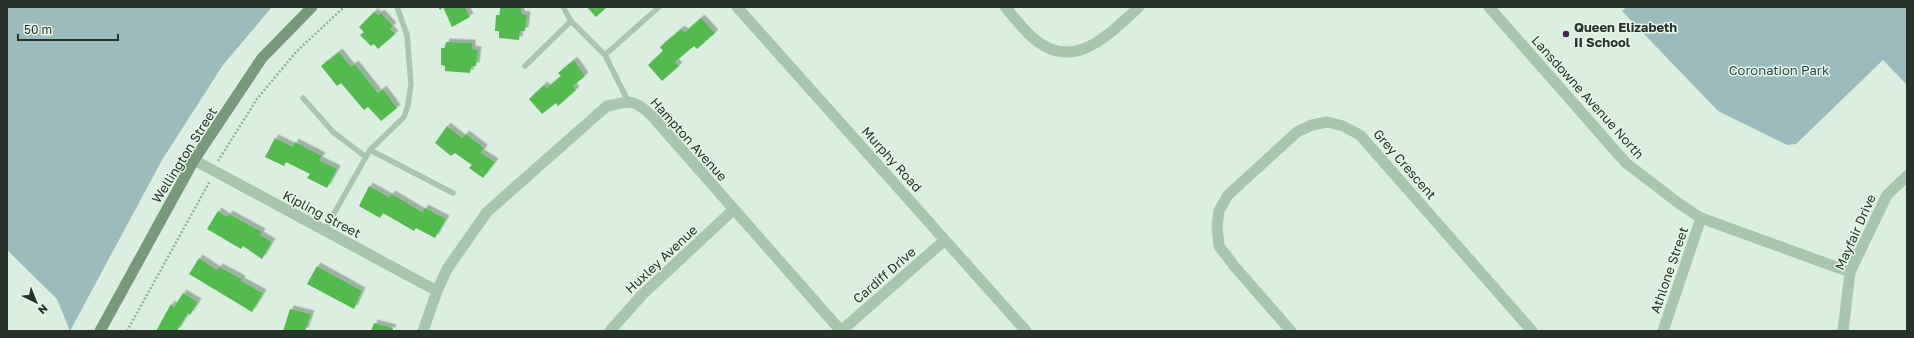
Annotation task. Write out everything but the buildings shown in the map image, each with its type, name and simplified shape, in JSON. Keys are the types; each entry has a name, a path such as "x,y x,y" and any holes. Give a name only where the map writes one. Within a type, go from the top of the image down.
{"main road":[{"name":"Wellington Street","path":"100,331 194,160 262,58 312,7"}],"street":[{"name":"Murphy Road","path":"737,7 1026,331"},
{"path":"1005,7 1032,37 1047,47 1063,52 1078,51 1096,44 1139,7"},
{"name":"Lansdowne Avenue North","path":"1489,7 1626,163 1681,205 1701,218 1850,272"},
{"path":"423,331 437,291 448,269 487,212 606,106 628,101"},
{"name":"Hampton Avenue","path":"628,101 639,104 652,116 733,210 841,331"},
{"name":"Grey Crescent","path":"1291,331 1235,267 1219,246 1216,227 1219,211 1228,195 1297,132 1312,125 1328,122 1343,126 1360,135 1532,331"},
{"name":"Kipling Street","path":"194,160 437,291"},
{"name":"Mayfair Drive","path":"1844,331 1850,272 1887,195 1907,176"},
{"name":"Huxley Avenue","path":"610,331 642,295 733,210"},
{"name":"Athlone Street","path":"1663,331 1701,218"},
{"name":"Cardiff Drive","path":"841,331 945,240"}],"lane":[{"path":"324,231 370,150 404,117 408,105 411,84 407,34 397,7"},
{"path":"562,7 571,21 605,55 628,101"},
{"path":"605,55 659,7"},
{"path":"525,66 571,21"},
{"path":"303,98 333,132 366,157"},
{"path":"370,150 453,193"}],"path":[{"path":"128,331 210,181 220,156 257,99 296,52 344,7"}],"green space":[{"path":"7,7 272,7 223,65 162,160 70,331 57,299 7,250"},
{"name":"Coronation Park","path":"1626,7 1907,7 1907,85 1883,60 1796,144 1787,145 1718,111 1622,11"}],"place":[{"name":"Queen Elizabeth II School","path":"1566,34"}]}
